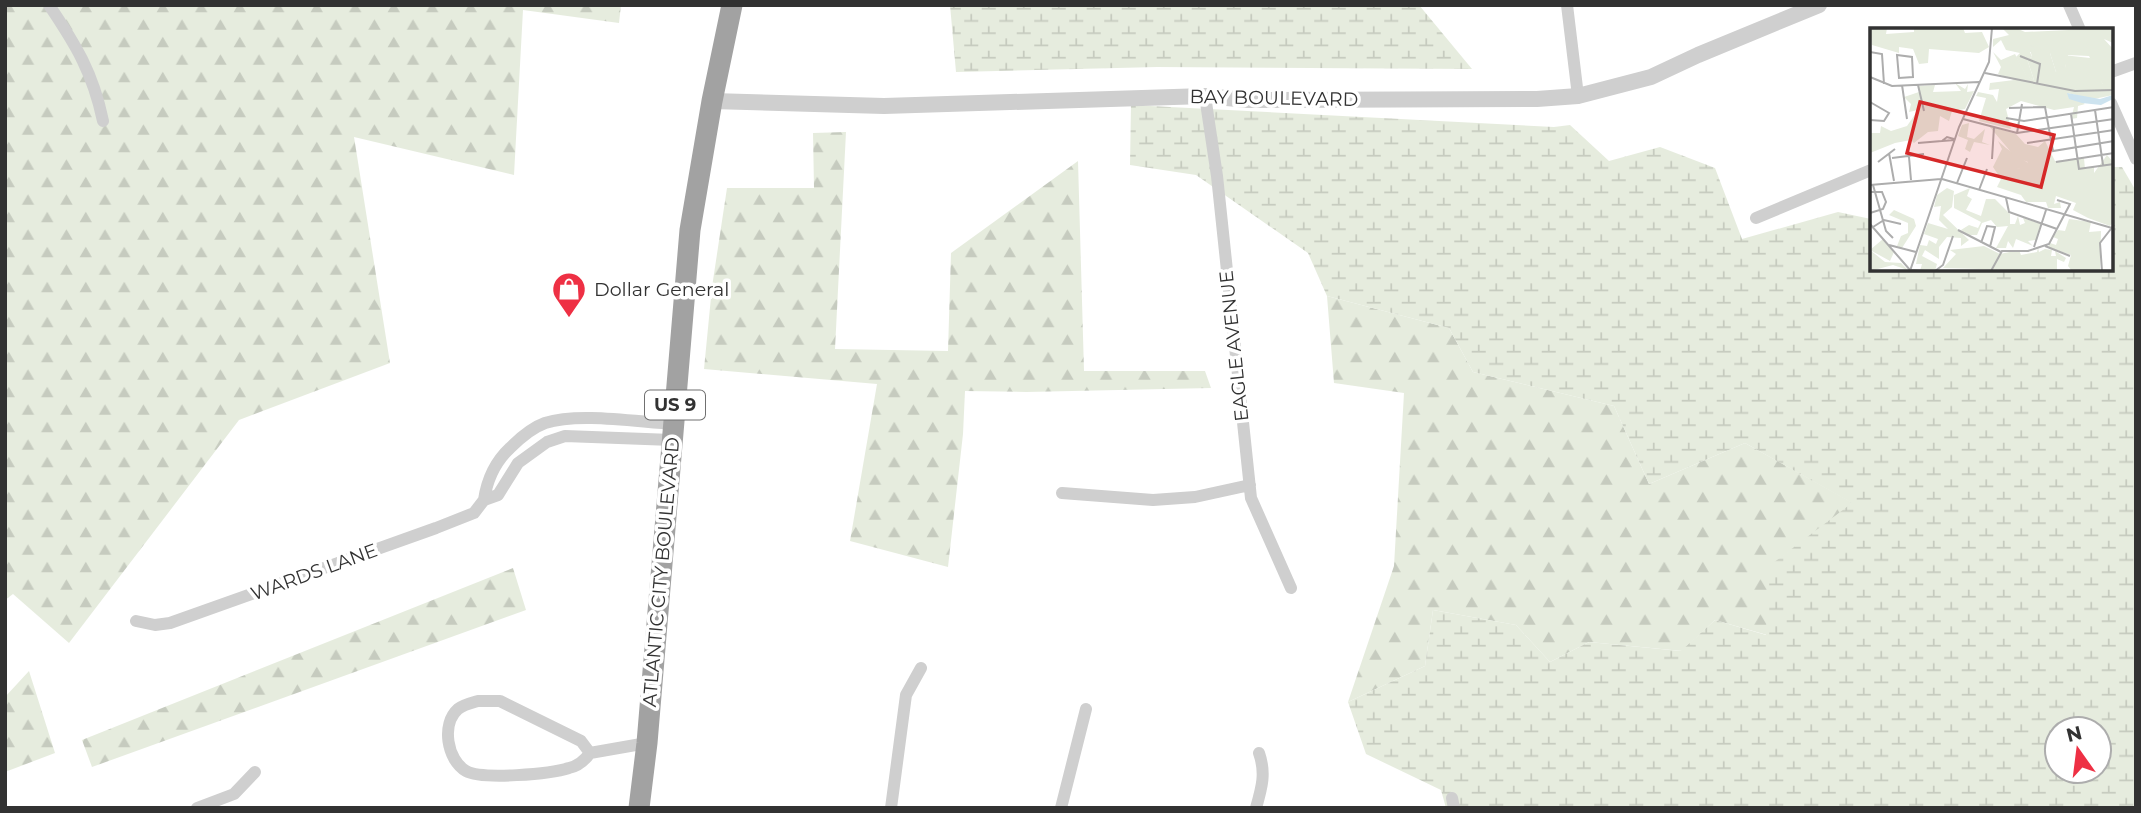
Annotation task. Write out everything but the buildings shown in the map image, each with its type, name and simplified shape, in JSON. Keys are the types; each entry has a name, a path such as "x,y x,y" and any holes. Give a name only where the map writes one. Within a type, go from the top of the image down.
{"highway":[{"name":"ATLANTIC CITY BOULEVARD","path":"639,808 647,743 690,230 732,5"}],"street":[{"path":"49,5 87,65 97,90 103,121"},
{"path":"1567,5 1577,96"},
{"name":"BAY BOULEVARD","path":"712,101 884,106 1205,96 1248,100 1537,99 1577,96 1651,77 1819,5"},
{"path":"2069,5 2079,28"},
{"path":"2113,71 2136,63"},
{"name":"EAGLE AVENUE","path":"1205,96 1217,176 1251,498 1292,588"},
{"path":"2113,107 2136,159"},
{"path":"1756,218 1870,170"},
{"path":"484,500 487,481 504,453 522,436 543,424 567,418 673,432"},
{"name":"WARDS LANE","path":"136,621 155,625 182,619 474,513 484,500 498,495 518,463 547,442 565,436 673,432"},
{"path":"1062,493 1153,500 1195,497 1250,485"},
{"path":"891,808 906,695 921,668"},
{"path":"590,753 581,741 500,701 478,701 460,707 451,716 448,728 450,748 455,760 466,771 484,776 546,773 570,768 584,761 590,753 647,743"},
{"path":"1061,808 1086,709"},
{"path":"1256,808 1264,779 1264,765 1259,752"},
{"path":"197,808 234,794 255,772"}],"green space":[{"path":"5,5 621,5 619,23 523,10 514,175 354,137 390,363 239,420 69,643 13,594 5,600"},
{"path":"950,5 1419,5 1472,69 1157,67 956,72"},
{"path":"1131,105 1554,127 1570,125 1609,161 1660,147 1715,168 1742,239 1838,212 1870,219 1870,271 2113,271 2113,167 2122,167 2136,191 2136,808 1446,808 1441,790 1366,754 1348,702 1425,666 1433,610 1516,625 1550,662 1589,642 1681,651 1715,620 1766,635 1769,566 1852,503 1745,443 1649,484 1614,406 1473,372 1449,328 1327,296 1308,253 1196,175 1130,165"},
{"path":"846,132 835,349 948,351 951,253 1078,161 1084,371 1205,371 1211,388 965,391 963,434 948,567 850,541 877,384 704,369 712,287 727,188 814,188 813,133"},
{"path":"1327,296 1449,328 1473,372 1614,406 1649,484 1745,443 1853,503 1770,566 1767,635 1715,620 1682,651 1589,642 1550,662 1516,625 1433,610 1425,666 1348,702 1394,566 1404,393 1334,383"},
{"path":"513,568 526,610 92,767 82,740"},
{"path":"29,671 55,753 5,772 5,697"}],"place":[{"name":"Dollar General","path":"569,319"}]}
